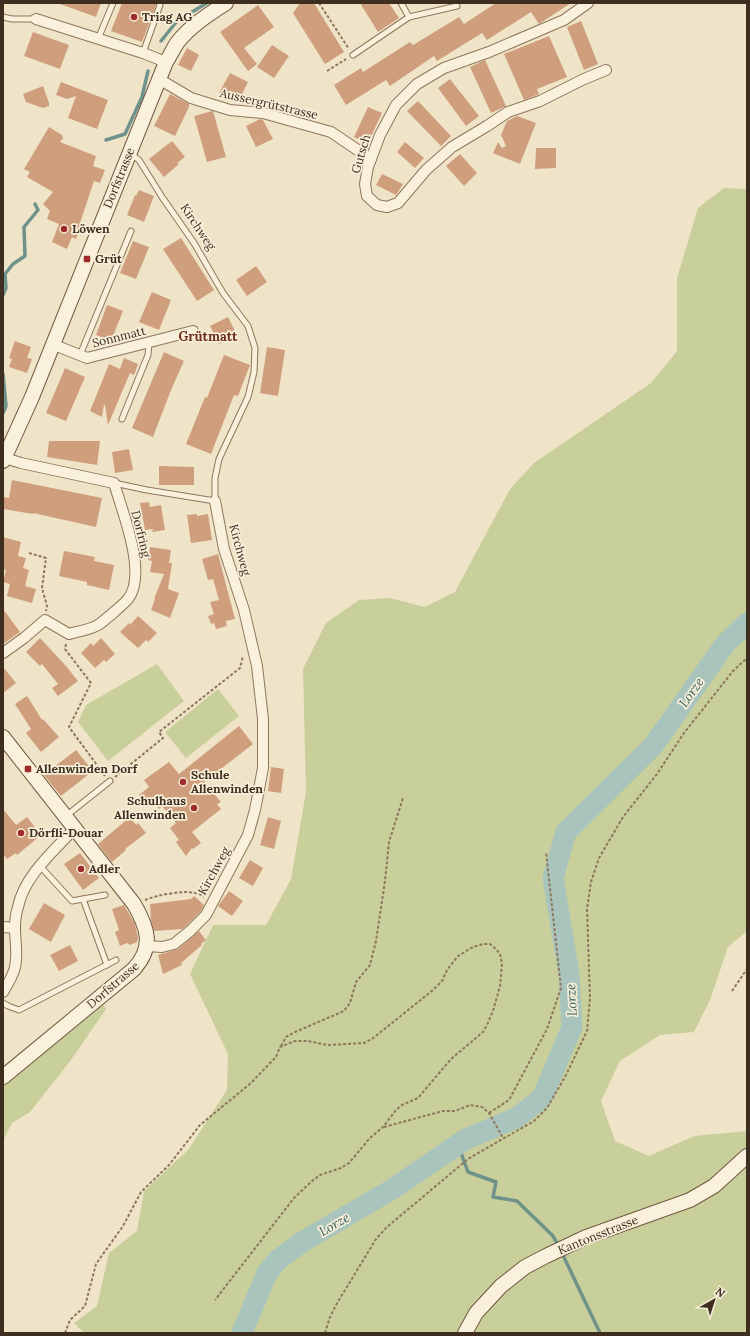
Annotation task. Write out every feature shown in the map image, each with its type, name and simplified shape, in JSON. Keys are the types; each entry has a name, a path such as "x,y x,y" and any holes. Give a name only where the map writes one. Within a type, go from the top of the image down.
{"street":[{"name":"Dorfstrasse","path":"4,460 32,397 166,62 176,44 183,36 226,3"},
{"name":"Gutsch","path":"588,3 564,20 489,52 444,68 418,84 396,105 380,135 368,167 365,184 367,196 376,205 387,207 398,203 426,170 452,147 488,126 508,112 540,101 584,78 606,70"},
{"path":"36,19 143,53 166,62"},
{"name":"Aussergrütstrasse","path":"158,79 191,98 230,110 263,114 331,132 371,159"},
{"name":"Sonnmatt","path":"52,344 87,358 193,332"},
{"path":"4,460 114,483"},
{"name":"Dorfring","path":"69,634 98,625 129,598 134,586 136,566 132,544 114,483"},
{"name":"Kirchweg","path":"147,946 162,947 174,944 206,915 248,835 255,810 263,768 262,720 257,666 244,610 224,549 215,501"},
{"path":"3,653 45,620 69,634"},
{"path":"3,737 134,904 145,928 147,946"},
{"path":"3,992 15,968 17,954 15,928 18,906 24,887 40,866 74,829"},
{"path":"3,927 15,928"},
{"name":"Dorfstrasse","path":"3,1077 134,969 142,959 147,946"},
{"name":"Kantonsstrasse","path":"465,1333 476,1313 501,1286 525,1267 586,1237 690,1200 714,1186 747,1156"}],"lane":[{"path":"98,39 113,3"},
{"path":"143,53 160,4 159,3"},
{"path":"401,3 409,17"},
{"path":"353,55 409,17 457,6"},
{"path":"3,17 12,19 36,19"},
{"name":"Kirchweg","path":"129,152 140,160 162,197 194,243 223,293 248,326 255,348 254,372 248,397 219,459 215,478 215,501"},
{"path":"80,355 131,231"},
{"path":"122,419 148,355 149,344"},
{"path":"114,483 215,501"},
{"path":"65,817 110,781"},
{"path":"40,866 72,901 105,895"},
{"path":"83,899 107,965"},
{"path":"3,1003 19,1010 116,960"}],"path":[{"path":"319,3 353,55 327,71"},
{"path":"29,553 46,558 42,588 47,606 45,620"},
{"path":"69,634 65,649 91,683 69,727 110,781 163,738 159,732 240,668 244,655"},
{"path":"325,1333 330,1317 336,1306 380,1234 462,1163 534,1121 547,1108 566,1075 587,1031 590,998 587,909 591,882 599,858 623,817 657,774 684,732 733,671 747,658"},
{"path":"65,1333 70,1320 85,1306 96,1264 123,1226 141,1192 170,1165 200,1125 252,1083 276,1057 286,1037 344,1011 350,1003 356,982 370,965 376,941 389,842 403,798"},
{"path":"489,1113 509,1100 547,1029 561,988 546,852"},
{"path":"134,904 151,898 185,892 197,893 212,902"},
{"path":"214,1300 294,1198 320,1175 342,1168 349,1163 370,1138 383,1127 396,1110 402,1105 418,1098 452,1059 478,1037 487,1025 493,1011 500,986 502,964 500,954 490,944 483,944 473,947 458,956 447,970 442,981 433,990 372,1039 364,1043 327,1045 308,1040 296,1041 280,1047"},
{"path":"732,991 747,969"},
{"path":"383,1127 443,1111 455,1111 470,1105 482,1107 489,1113 503,1138"}],"green space":[{"path":"724,188 747,189 747,931 728,947 710,1000 694,1032 660,1035 620,1061 601,1101 615,1141 649,1156 694,1136 747,1131 747,1333 84,1333 74,1323 97,1306 109,1253 137,1231 144,1191 188,1150 227,1090 228,1054 190,974 213,925 266,925 291,879 306,792 303,669 326,623 359,600 390,598 425,607 455,592 510,489 534,463 651,383 677,351 677,278 698,208"},
{"path":"157,664 184,701 108,761 78,722 86,705"},
{"path":"218,689 239,716 186,758 165,732"},
{"path":"103,1004 106,1009 71,1060 30,1112 12,1123 3,1141 3,1086"}],"building":[{"path":"101,3 96,17 60,4"},
{"name":"Triag AG","path":"122,3 155,3 156,5 142,42 111,31"},
{"path":"300,3 314,3 344,52 325,64 293,13"},
{"path":"360,3 389,3 399,18 378,32"},
{"path":"496,3 571,3 539,24 531,12 487,40 482,33 437,61 434,56 390,86 386,80 346,105 334,85 361,68 363,72 410,42 413,45 459,17 464,24"},
{"path":"258,5 274,27 244,48 257,64 248,71 220,32"},
{"path":"581,21 598,64 584,70 567,27"},
{"path":"33,32 69,45 60,69 24,56"},
{"path":"549,36 567,77 537,89 539,94 524,100 504,54"},
{"path":"272,45 289,56 274,78 257,67"},
{"path":"187,48 199,55 191,71 178,65"},
{"path":"485,60 506,106 491,113 470,67"},
{"path":"230,73 248,82 238,102 219,93"},
{"path":"450,79 479,116 466,126 438,88"},
{"path":"61,82 108,100 97,129 68,118 76,96 67,99 56,95"},
{"path":"43,86 49,106 43,108 26,102 23,94"},
{"path":"170,94 189,104 189,107 175,136 154,126"},
{"path":"418,101 451,136 441,146 407,111"},
{"path":"368,107 382,113 368,143 354,137"},
{"path":"213,111 226,157 207,162 194,116"},
{"path":"517,116 536,123 520,164 493,153 498,142 502,148 506,146 501,135 507,121"},
{"path":"260,119 263,120 273,139 256,147 246,126"},
{"path":"49,127 62,135 63,138 60,142 96,156 93,166 105,170 100,183 94,181 80,223 82,224 76,239 72,237 67,249 52,242 59,224 47,219 50,211 43,204 53,192 27,177 30,172 24,169"},
{"path":"172,141 185,157 164,177 149,159"},
{"path":"405,142 424,158 415,168 397,152"},
{"path":"536,148 556,148 556,168 535,169"},
{"path":"460,154 477,173 464,186 446,166"},
{"path":"382,174 403,184 396,195 376,185"},
{"path":"139,190 154,196 144,222 127,215 135,195 136,196"},
{"path":"181,238 214,290 197,301 163,249"},
{"path":"133,241 149,247 136,279 120,273"},
{"path":"256,266 267,282 247,296 236,280"},
{"path":"152,292 171,300 159,330 139,322"},
{"path":"107,305 123,311 111,341 96,335"},
{"path":"228,317 237,335 219,344 210,326"},
{"path":"15,341 31,347 27,358 32,359 27,373 9,367 12,359 9,358"},
{"path":"267,347 285,350 278,396 260,393"},
{"path":"164,352 184,361 153,437 132,428"},
{"path":"224,355 250,365 238,396 234,395 211,454 186,444 205,397 207,398"},
{"path":"124,358 138,364 134,375 130,373 108,425 105,405 102,417 90,411 109,364 120,369"},
{"path":"65,368 85,377 66,421 46,413"},
{"path":"49,441 100,441 97,465 47,457"},
{"path":"129,449 133,470 115,473 112,452"},
{"path":"159,466 194,467 194,485 159,485"},
{"path":"12,480 102,498 96,527 33,513 3,509 4,497 9,498"},
{"path":"149,502 150,507 161,505 165,530 152,532 153,529 145,530 140,503"},
{"path":"197,514 197,516 208,514 212,540 191,543 187,515"},
{"path":"3,537 21,542 18,556 26,558 23,568 29,570 25,586 36,589 32,603 7,596 10,584 3,582 6,570 3,569"},
{"path":"150,547 171,550 169,563 172,563 168,589 179,593 170,618 151,610 164,574 150,572 152,561 148,560"},
{"path":"64,551 95,557 94,561 114,565 109,590 87,585 87,582 59,576"},
{"path":"218,554 235,619 226,621 227,626 216,629 214,623 211,624 208,616 214,614 210,602 219,600 213,579 208,580 202,559"},
{"path":"3,609 20,632 3,644"},
{"path":"138,616 157,633 148,642 146,640 138,648 120,632 129,623 130,625"},
{"path":"40,638 78,681 58,696 52,688 58,684 42,664 40,666 26,652"},
{"path":"101,638 115,654 106,662 104,660 95,668 81,653 91,643 93,646"},
{"path":"3,667 16,683 3,693"},
{"path":"27,696 42,720 43,719 59,737 41,752 26,733 31,729 15,704"},
{"name":"Schulhaus Allenwinden","path":"239,726 253,744 204,782 221,802 217,804 221,809 192,832 201,843 193,849 192,848 186,856 176,842 179,840 170,828 176,823 162,806 159,809 154,803 148,807 139,795 149,787 144,780 169,762 179,774"},
{"path":"76,750 93,771 61,796 44,775"},
{"path":"271,767 284,769 281,793 268,791"},
{"path":"3,809 16,825 27,817 41,835 17,855 16,853 7,859 3,854"},
{"path":"130,817 136,825 138,823 146,833 125,849 126,850 112,862 98,844"},
{"path":"268,817 281,821 274,849 260,845"},
{"path":"80,853 99,878 83,890 64,864"},
{"path":"250,860 263,868 253,886 239,878"},
{"path":"229,891 243,901 232,916 218,906"},
{"path":"194,896 204,905 201,911 186,926 182,929 154,931 151,920 150,904 191,899"},
{"path":"44,903 65,915 51,942 29,929"},
{"path":"124,905 135,924 138,938 137,942 130,945 127,943 120,946 115,932 119,930 112,909"},
{"path":"199,931 206,940 201,944 202,945 181,963 182,965 163,974 158,955 178,949"},
{"path":"70,945 78,961 59,971 50,955"}],"waterway":[{"path":"161,41 177,21 207,3"},
{"path":"106,140 125,134 142,97 148,71"},
{"path":"3,295 6,288 5,274 13,264 25,256 24,227 38,210 35,204"},
{"path":"3,374 6,406 3,413"},
{"name":"Lorze","path":"242,1333 267,1273 278,1260 302,1242 391,1190 466,1139 516,1118 542,1098 572,1027 569,974 553,878 566,832 653,746 726,643 747,623"},
{"path":"458,1145 468,1172 496,1182 493,1197 517,1201 553,1236 559,1247"},
{"path":"562,1253 600,1333"}],"place":[{"name":"Triag AG","path":"134,17"},
{"name":"Löwen","path":"64,229"},
{"name":"Grüt","path":"87,259"},
{"name":"Allenwinden Dorf","path":"28,769"},
{"name":"Schule Allenwinden","path":"183,782"},
{"name":"Schulhaus Allenwinden","path":"194,808"},
{"name":"Dörfli-Douar","path":"21,833"},
{"name":"Adler","path":"81,869"}],"district":[{"name":"Grütmatt","path":"208,336"}]}
